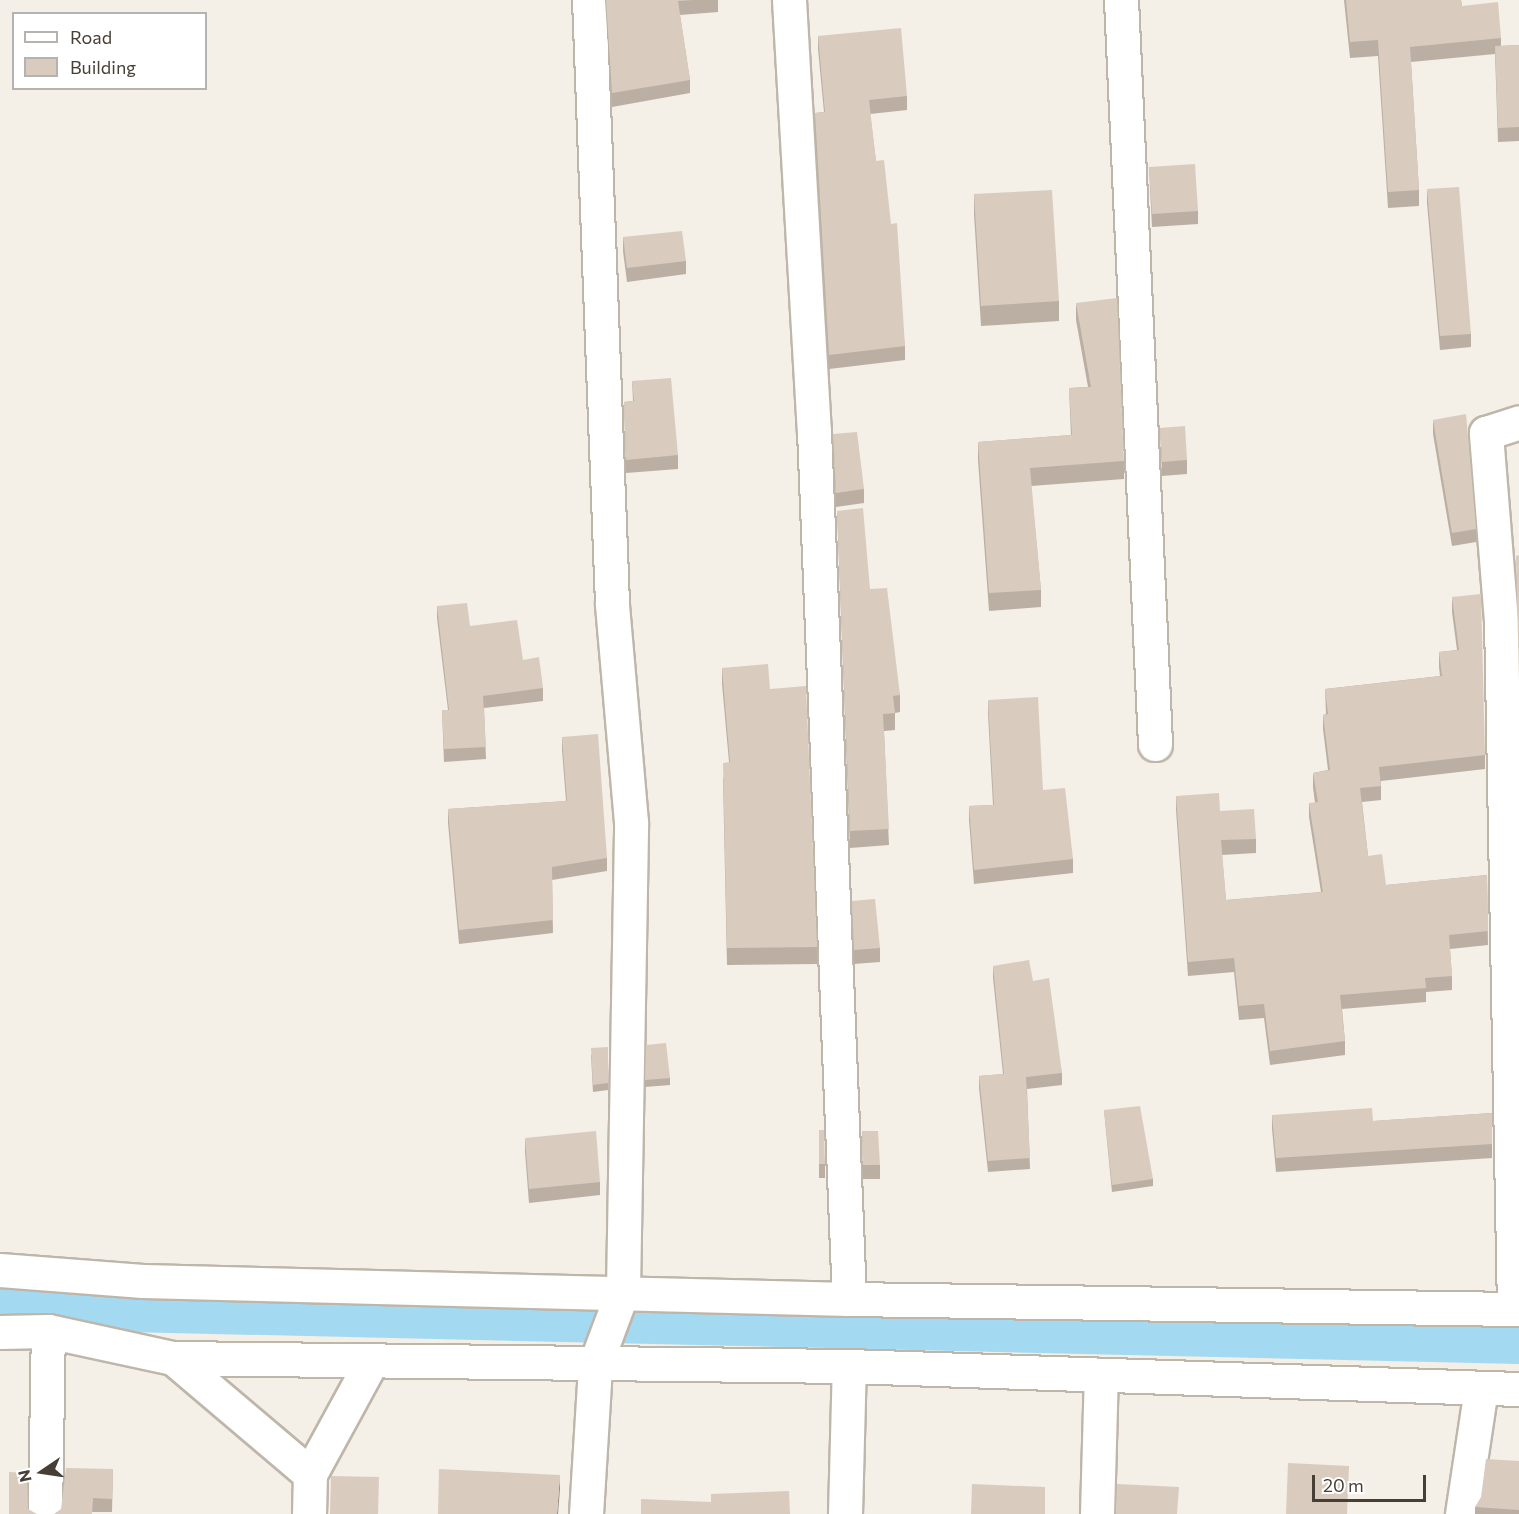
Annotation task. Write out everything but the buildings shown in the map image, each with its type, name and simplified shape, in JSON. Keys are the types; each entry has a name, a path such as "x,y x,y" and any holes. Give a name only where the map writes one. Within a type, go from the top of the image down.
{"street":[{"path":"586,1514 596,1365 623,1290 631,822 612,603 589,0"},
{"path":"789,0 814,442 849,1299"},
{"path":"1122,0 1155,744"},
{"path":"0,1270 143,1281 623,1290 849,1299 1516,1309 1501,621 1486,433 1519,422"},
{"path":"45,1514 48,1331"},
{"path":"0,1332 48,1331 173,1358 596,1365 849,1366 1519,1389"},
{"path":"173,1358 310,1474"},
{"path":"309,1514 310,1474 371,1362"},
{"path":"845,1514 849,1366"},
{"path":"1097,1514 1101,1375"},
{"path":"1462,1514 1481,1388"}],"waterway":[{"path":"0,1309 1519,1344"}]}
